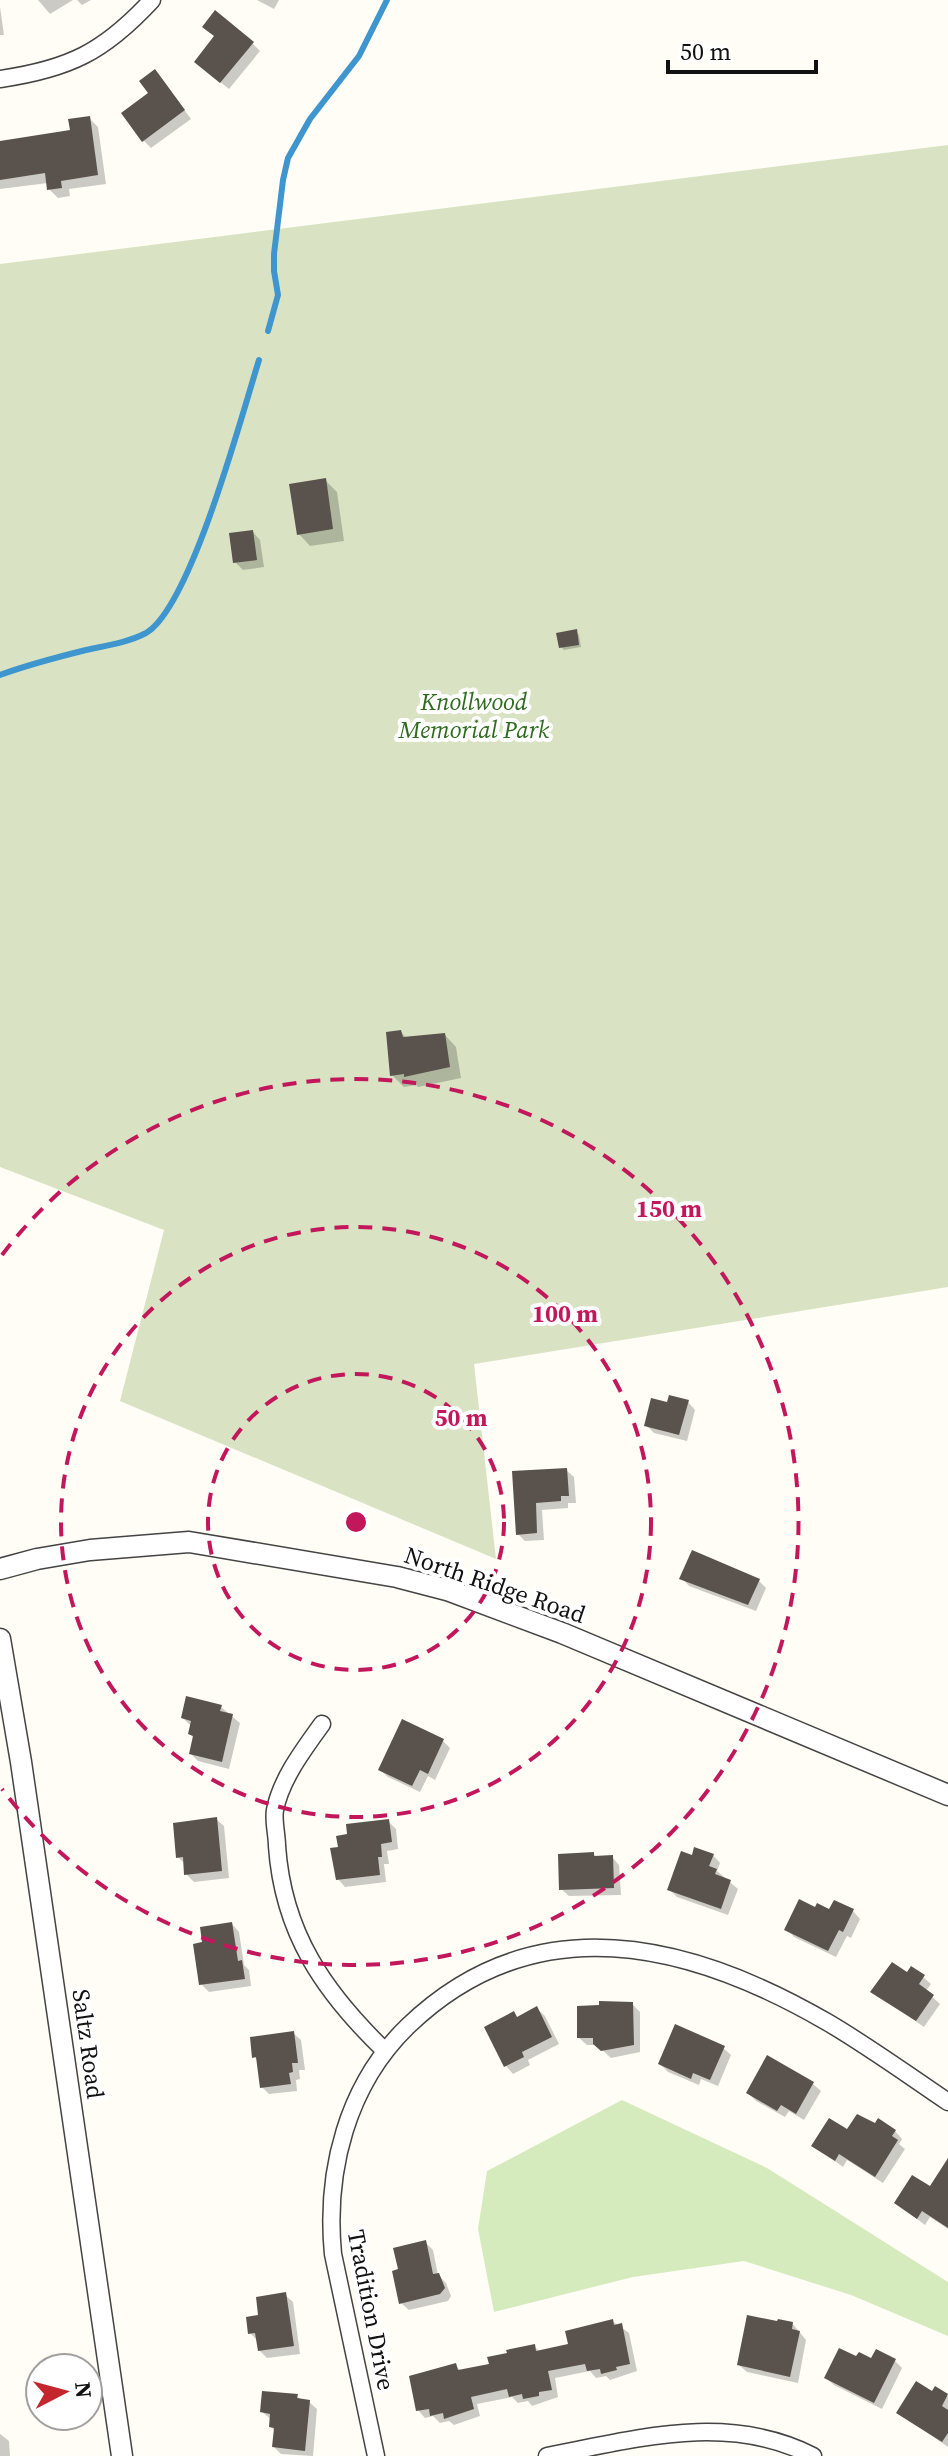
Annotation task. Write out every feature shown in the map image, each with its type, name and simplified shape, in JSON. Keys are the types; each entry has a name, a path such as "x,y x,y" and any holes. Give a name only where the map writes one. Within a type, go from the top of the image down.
{"street":[{"path":"0,79 48,70 83,57 119,33 152,0"},
{"name":"North Ridge Road","path":"0,1569 90,1550 189,1542 397,1577 447,1590 562,1633 948,1795"},
{"name":"Saltz Road","path":"0,1639 21,1762 122,2456"},
{"path":"322,1724 295,1762 275,1810 279,1864 294,1927 312,1965 332,1996 385,2051"},
{"name":"Tradition Drive","path":"376,2456 333,2254 330,2200 339,2149 356,2099 385,2051 426,2009 449,1991 518,1958 561,1949 581,1946 634,1948 670,1955 715,1969 780,1997 828,2023 948,2102"},
{"path":"547,2456 671,2432 732,2432 792,2445 813,2456"}],"green space":[{"name":"Knollwood Memorial Park","path":"948,145 948,1287 474,1364 496,1559 120,1401 164,1230 0,1167 0,264"},
{"path":"622,2100 767,2168 948,2282 948,2336 851,2295 744,2261 633,2277 494,2312 478,2229 487,2171"}],"building":[{"path":"215,10 254,42 220,83 194,62 214,36 202,27"},
{"path":"155,69 185,110 142,142 121,113 148,93 139,81"},
{"path":"90,116 98,175 61,181 62,188 47,190 45,173 0,180 0,141 70,130 68,119"},
{"path":"326,478 333,529 297,535 289,484"},
{"path":"253,530 257,560 233,563 229,533"},
{"path":"577,629 579,645 559,648 556,633"},
{"path":"401,1030 403,1037 445,1033 450,1067 404,1077 404,1074 390,1076 386,1032"},
{"path":"669,1395 689,1400 679,1435 644,1426 651,1398 667,1402"},
{"path":"567,1468 569,1496 561,1496 561,1501 536,1503 537,1533 516,1535 512,1471"},
{"path":"692,1550 760,1579 748,1605 679,1579"},
{"path":"186,1696 222,1705 220,1711 233,1714 222,1762 189,1754 193,1736 188,1734 191,1721 181,1718"},
{"path":"402,1719 444,1739 428,1774 420,1770 412,1786 378,1770"},
{"path":"217,1817 222,1871 184,1875 183,1857 176,1858 173,1823"},
{"path":"389,1819 392,1842 381,1844 382,1857 378,1857 380,1875 336,1880 330,1848 338,1847 336,1836 347,1834 346,1824"},
{"path":"694,1847 714,1854 709,1866 717,1869 715,1874 731,1880 721,1909 667,1890 681,1851 692,1855"},
{"path":"594,1852 594,1856 613,1855 614,1888 559,1890 558,1854"},
{"path":"799,1899 815,1907 817,1903 829,1909 834,1900 854,1909 843,1932 839,1930 828,1951 784,1930"},
{"path":"232,1922 238,1961 242,1960 245,1979 199,1985 193,1944 202,1942 200,1927"},
{"path":"892,1962 907,1972 911,1966 925,1975 919,1984 934,1995 916,2021 870,1992"},
{"path":"599,2001 633,2002 634,2045 601,2051 593,2044 593,2038 577,2038 577,2006 599,2005"},
{"path":"537,2006 552,2037 522,2052 524,2057 504,2067 484,2027 514,2011 517,2017"},
{"path":"675,2024 725,2046 710,2080 693,2073 691,2079 658,2064"},
{"path":"294,2031 298,2063 292,2063 293,2072 289,2073 291,2084 260,2088 250,2037"},
{"path":"767,2055 814,2082 796,2114 781,2105 777,2111 746,2093"},
{"path":"857,2114 875,2123 878,2118 896,2130 892,2136 898,2140 875,2177 839,2154 835,2161 811,2146 829,2118 847,2129"},
{"path":"948,2158 948,2228 922,2211 917,2219 894,2203 912,2175 930,2186"},
{"path":"426,2240 433,2274 439,2273 445,2288 440,2294 399,2304 392,2271 398,2269 393,2248"},
{"path":"286,2292 294,2346 258,2351 255,2333 248,2334 246,2317 258,2315 256,2297"},
{"path":"747,2315 793,2322 792,2329 800,2331 790,2377 737,2365"},
{"path":"613,2319 614,2325 622,2323 630,2364 601,2374 600,2369 587,2371 585,2364 548,2371 552,2390 539,2392 539,2396 523,2399 522,2394 509,2397 507,2389 471,2397 474,2409 444,2419 443,2413 430,2416 429,2409 416,2411 409,2376 456,2363 458,2370 489,2364 487,2357 535,2344 536,2351 568,2344 565,2331"},
{"path":"839,2348 856,2356 859,2352 871,2358 876,2349 896,2359 874,2403 824,2378"},
{"path":"916,2381 932,2391 935,2386 948,2394 942,2406 948,2410 948,2433 942,2442 896,2413"},
{"path":"262,2391 298,2394 297,2398 310,2400 305,2451 272,2447 274,2428 269,2427 270,2414 260,2412"}],"waterway":[{"path":"268,331 278,295 274,254 288,158 310,119 359,56 387,0"},
{"path":"0,675 131,639 146,633 163,616 180,587 213,507 259,360"}]}
